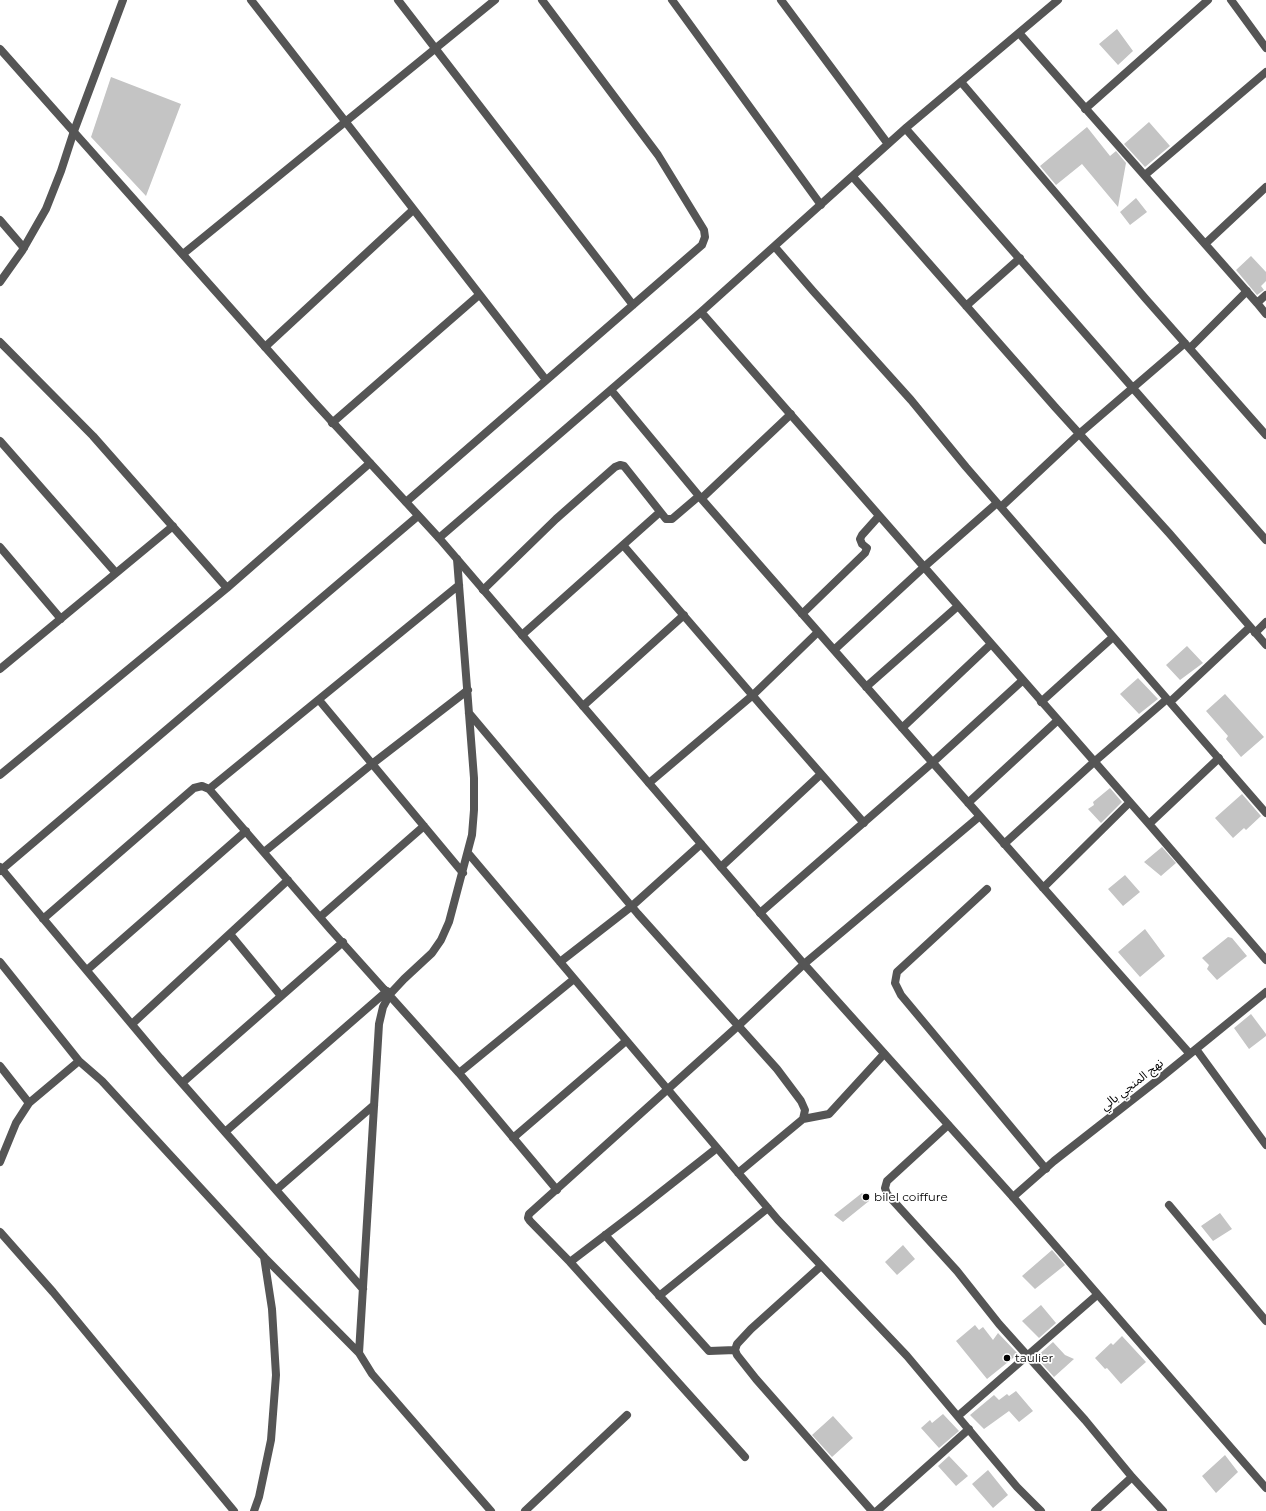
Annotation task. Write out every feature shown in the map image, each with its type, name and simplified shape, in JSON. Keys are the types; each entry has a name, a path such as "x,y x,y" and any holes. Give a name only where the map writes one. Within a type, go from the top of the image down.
{"street":[{"path":"0,282 24,248 46,209 123,0"},
{"path":"251,0 546,380"},
{"path":"398,0 633,305"},
{"path":"183,254 495,0"},
{"path":"406,502 702,245 705,237 704,230 658,155 542,0"},
{"path":"672,0 821,205"},
{"path":"781,0 888,144"},
{"path":"438,538 775,247 888,144 1058,0"},
{"path":"1085,108 1208,0"},
{"path":"1231,0 1266,48"},
{"path":"1019,33 1258,303 1266,314"},
{"path":"0,49 332,422 457,559 804,964 1012,1197 1266,1488"},
{"path":"1144,175 1266,72"},
{"path":"961,82 1144,298 1266,434"},
{"path":"906,129 1266,540"},
{"path":"853,177 1079,434 1169,533 1266,645"},
{"path":"1205,244 1266,187"},
{"path":"265,347 413,210"},
{"path":"0,220 24,248"},
{"path":"775,247 911,400 999,505 1266,814"},
{"path":"966,306 1020,258"},
{"path":"834,650 924,567 999,505 1079,434 1187,346 1247,292"},
{"path":"332,422 479,295"},
{"path":"1258,303 1266,295"},
{"path":"700,312 1130,802 1266,960"},
{"path":"0,342 94,436 228,588"},
{"path":"611,390 700,497 932,763 1043,888 1193,1051 1266,1145"},
{"path":"483,590 556,519 615,467 620,465 624,466 666,519 672,519 700,497 791,414"},
{"path":"0,441 116,573"},
{"path":"0,775 228,588 370,463"},
{"path":"522,636 660,512"},
{"path":"363,1289 182,1083 1,869 418,516"},
{"path":"802,614 865,553 867,548 862,544 860,539 879,516"},
{"path":"0,669 173,526"},
{"path":"624,545 753,696 864,822"},
{"path":"0,547 61,619"},
{"path":"226,1132 404,979 432,953 441,940 449,922 472,835 474,784 457,559"},
{"path":"209,789 459,585"},
{"path":"866,687 958,606"},
{"path":"583,706 684,615"},
{"path":"1004,844 1094,762 1252,630 1266,622"},
{"path":"649,783 753,696 818,632"},
{"path":"1041,702 1113,637"},
{"path":"902,728 991,644"},
{"path":"760,913 932,763 1023,680"},
{"path":"264,852 372,764 468,690"},
{"path":"319,700 463,873"},
{"path":"469,713 632,906 776,1069 801,1101 804,1110 803,1119"},
{"path":"968,803 1058,720"},
{"path":"1149,824 1219,758"},
{"path":"721,867 821,774"},
{"path":"43,919 194,788 202,786 209,789 320,917 459,1073 557,1190"},
{"path":"1043,888 1130,802"},
{"path":"745,1457 570,1262 530,1222 528,1218 529,1214 668,1090 804,964 980,816"},
{"path":"320,917 424,826"},
{"path":"87,970 246,831"},
{"path":"560,962 632,906 701,844"},
{"path":"468,853 768,1208 907,1356 1017,1487 1041,1511"},
{"path":"132,1024 288,880"},
{"path":"987,889 897,972 895,983 901,995 1046,1168"},
{"path":"230,934 281,996"},
{"path":"182,1083 343,942"},
{"path":"0,962 80,1061 102,1081 264,1257 359,1353 372,1374 491,1511"},
{"path":"459,1073 574,979"},
{"path":"359,1353 379,1024 388,992"},
{"name":"نهج المنجي بالي","path":"1012,1197 1046,1168 1266,992"},
{"path":"513,1138 626,1040"},
{"path":"738,1173 803,1119 829,1114 884,1054"},
{"path":"0,1162 16,1123 29,1103 80,1061"},
{"path":"0,1066 29,1103"},
{"path":"276,1190 374,1105"},
{"path":"948,1125 887,1181 885,1188 887,1194 957,1271 999,1324 1132,1477 1164,1511"},
{"path":"570,1262 717,1148"},
{"path":"1169,1205 1266,1321"},
{"path":"659,1296 768,1208"},
{"path":"0,1232 53,1292 234,1511"},
{"path":"605,1235 709,1350 735,1350"},
{"path":"254,1511 271,1440 276,1375 272,1309 264,1257"},
{"path":"821,1266 751,1329 737,1344 735,1350 756,1379 872,1511"},
{"path":"958,1416 1097,1295"},
{"path":"525,1511 626,1415"},
{"path":"877,1511 969,1429"},
{"path":"1095,1511 1132,1477"}],"building":[{"path":"1117,29 1133,51 1118,65 1099,44"},
{"path":"111,77 181,104 146,196 91,137"},
{"path":"1149,122 1170,146 1145,167 1124,144"},
{"path":"1087,127 1110,156 1116,151 1126,163 1118,207 1082,164 1056,185 1040,166"},
{"path":"1136,198 1147,212 1130,225 1120,212"},
{"path":"1251,256 1266,272 1266,281 1261,286 1264,290 1257,295 1236,270"},
{"path":"1187,646 1203,663 1180,680 1166,665"},
{"path":"1138,678 1158,699 1139,714 1120,694"},
{"path":"1225,694 1264,737 1241,757 1226,739 1228,736 1206,711"},
{"path":"1110,788 1122,802 1101,823 1088,809 1094,805 1093,802"},
{"path":"1242,794 1261,816 1246,830 1244,828 1233,838 1215,818"},
{"path":"1162,847 1176,863 1161,876 1144,862"},
{"path":"1125,875 1140,892 1123,906 1108,889"},
{"path":"1145,929 1165,956 1140,977 1118,952"},
{"path":"1228,937 1232,938 1247,956 1217,980 1207,969 1209,965 1202,958"},
{"path":"1251,1014 1266,1036 1249,1049 1234,1028"},
{"path":"862,1193 869,1201 843,1222 834,1215"},
{"path":"1220,1213 1232,1229 1213,1241 1201,1226"},
{"path":"903,1245 915,1259 897,1275 885,1262"},
{"path":"1052,1250 1065,1265 1035,1289 1022,1276"},
{"path":"1041,1305 1056,1323 1039,1338 1022,1321"},
{"path":"975,1325 979,1330 983,1327 993,1340 998,1333 1018,1354 987,1379 956,1341"},
{"path":"1122,1336 1146,1362 1121,1384 1107,1368 1105,1369 1095,1358 1111,1343 1113,1345"},
{"path":"1053,1342 1065,1355 1074,1359 1054,1377 1036,1357"},
{"path":"1016,1391 1033,1411 1019,1422 1009,1411 984,1429 970,1415 994,1395 999,1400 1007,1394 1009,1396"},
{"path":"943,1414 959,1431 939,1448 921,1428 930,1420 932,1423"},
{"path":"833,1416 853,1438 832,1457 812,1435"},
{"path":"1225,1455 1238,1472 1216,1493 1202,1476"},
{"path":"949,1456 968,1476 956,1486 938,1466"},
{"path":"988,1470 1008,1495 993,1508 972,1484"}],"place":[{"name":"bilel coiffure","path":"866,1197"},
{"name":"taulier","path":"1007,1358"}]}
